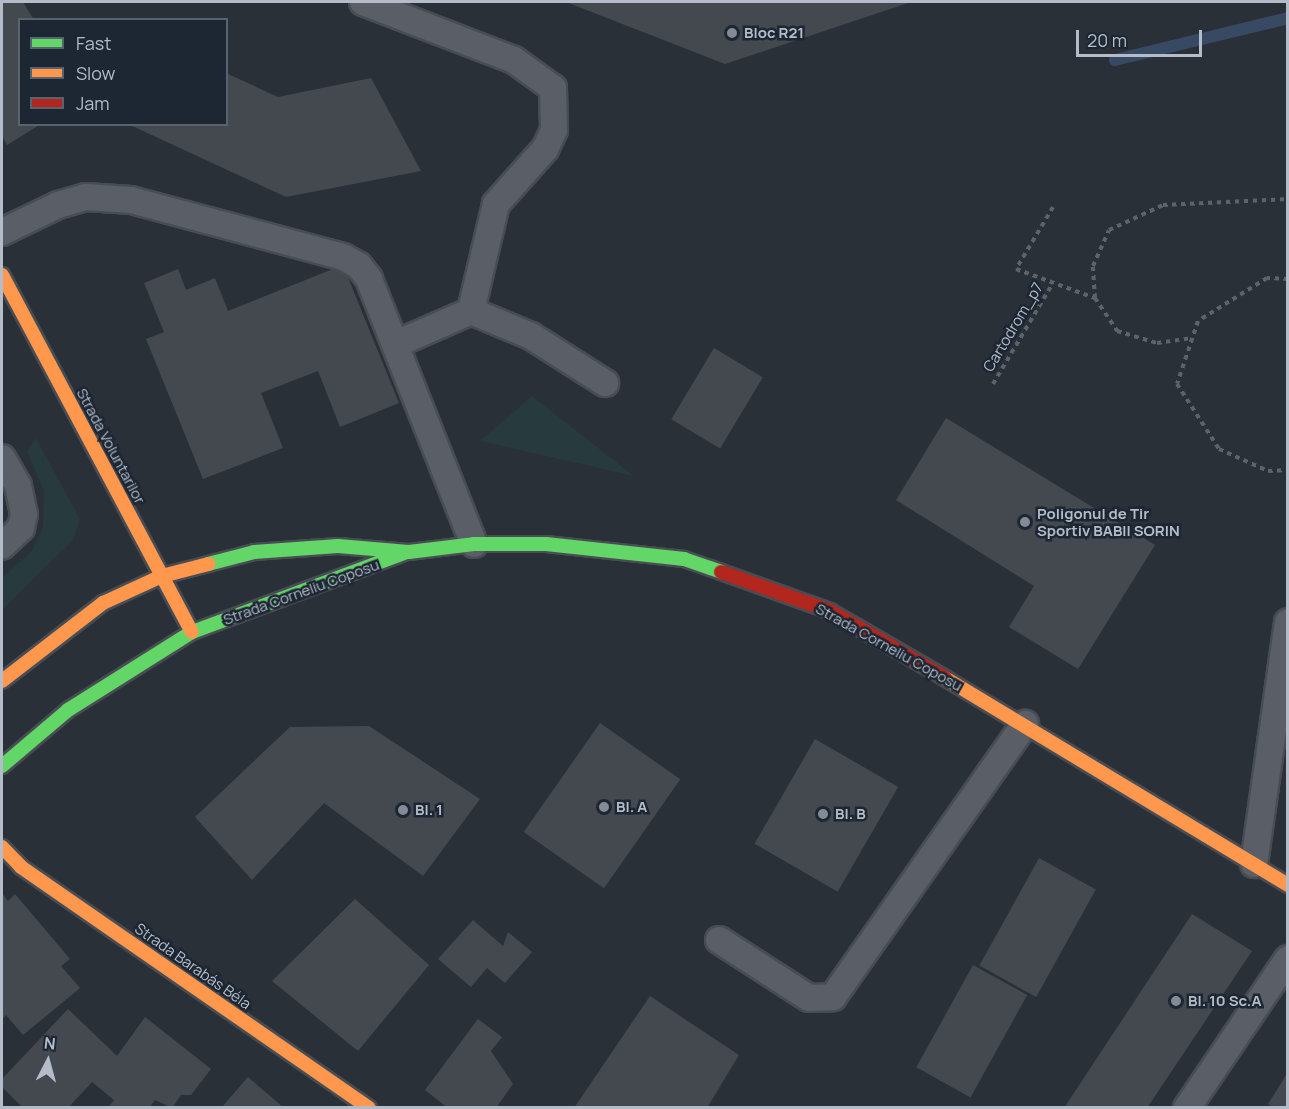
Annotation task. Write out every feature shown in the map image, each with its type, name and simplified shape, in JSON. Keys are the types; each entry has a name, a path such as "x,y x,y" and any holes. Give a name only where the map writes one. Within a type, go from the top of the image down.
{"main road":[{"name":"Strada Voluntarilor","path":"2,275 192,632"},
{"name":"Strada Corneliu Coposu","path":"2,681 103,603 162,576 254,552 298,548 409,552 474,544 612,549 684,560 751,579 830,611 1025,723 1287,885"},
{"name":"Strada Corneliu Coposu","path":"2,766 68,710 192,632 409,552"},
{"name":"Strada Barabás Béla","path":"2,847 21,867 369,1107"}],"lane":[{"path":"363,2 514,60 554,88 554,130 545,150 496,204 471,311"},
{"path":"2,232 58,205 86,197 131,200 343,256 369,279 474,544"},
{"path":"396,345 471,311 531,336 605,383"},
{"path":"2,458 18,486 24,514 21,528 2,546"},
{"path":"1254,864 1287,622"},
{"path":"719,940 809,998 833,997 1025,723"},
{"path":"1195,1104 1287,959"}],"path":[{"path":"1192,338 1157,344 1117,332 1095,297 1093,266 1109,230 1163,205 1287,199"},
{"path":"1053,207 1016,269 1095,297"},
{"path":"1287,279 1267,278 1198,321 1177,384 1219,449 1268,471 1287,470"},
{"name":"Cartodrom_p7","path":"993,384 1053,283"}],"green space":[{"path":"532,396 634,476 480,441"},
{"path":"36,438 80,519 73,540 2,610 2,578 32,551 43,527 44,491 27,452"}],"building":[{"path":"2,2 23,2 33,18 18,18 18,126 38,126 7,145 2,136"},
{"name":"Bloc R21","path":"566,2 911,2 725,64"},
{"path":"228,74 278,97 371,78 421,171 286,197 132,126 228,126"},
{"path":"343,265 399,403 340,427 318,371 261,393 283,448 203,479 146,339 164,332 144,283 178,269 186,290 215,278 228,311"},
{"path":"714,348 763,377 720,449 671,419"},
{"name":"Poligonul de Tir Sportiv BABII SORIN","path":"946,418 1155,545 1078,669 1009,627 1034,586 896,500"},
{"name":"Bl. A","path":"600,723 680,779 604,888 524,832"},
{"name":"Bl. 1","path":"369,726 480,799 423,876 324,803 252,880 195,817 290,727"},
{"name":"Bl. B","path":"815,739 898,787 838,892 754,844"},
{"path":"1039,858 1096,890 1036,997 979,966"},
{"path":"2,893 8,901 15,894 70,959 61,966 80,988 23,1035 6,1015 2,1019"},
{"path":"355,899 429,965 358,1051 272,981"},
{"name":"Bl. 10 Sc.A","path":"1192,914 1252,951 1147,1108 1064,1108"},
{"path":"473,920 503,946 508,932 532,952 505,983 487,968 471,987 438,959"},
{"path":"973,965 1027,995 971,1097 916,1067"},
{"path":"650,996 739,1055 707,1108 574,1108"},
{"path":"68,1009 117,1056 145,1017 211,1069 191,1095 181,1095 172,1108 155,1100 149,1108 108,1108 114,1100 92,1082 68,1108 23,1108 2,1087 2,1079"},
{"path":"478,1019 502,1037 491,1051 513,1084 496,1108 448,1108 425,1090"},
{"path":"1288,1072 1288,1108 1275,1108 1268,1104"},
{"path":"248,1077 284,1108 221,1108"}],"waterway":[{"path":"1115,60 1288,18"}],"traffic: fast":[{"path":"208,564 254,552 338,546 409,552 474,544 546,544 684,559 721,572"},
{"path":"2,766 68,710 192,632 404,553"}],"traffic: slow":[{"path":"2,275 192,632"},
{"path":"2,681 103,603 162,576 208,564"},
{"path":"945,678 1288,885"},
{"path":"2,847 21,867 369,1108"}],"traffic: jam":[{"path":"721,572 830,611 945,678"}],"place":[{"name":"Bloc R21","path":"732,33"},
{"name":"Poligonul de Tir Sportiv BABII SORIN","path":"1025,522"},
{"name":"Bl. A","path":"604,807"},
{"name":"Bl. 1","path":"403,810"},
{"name":"Bl. B","path":"823,814"},
{"name":"Bl. 10 Sc.A","path":"1176,1001"}]}
